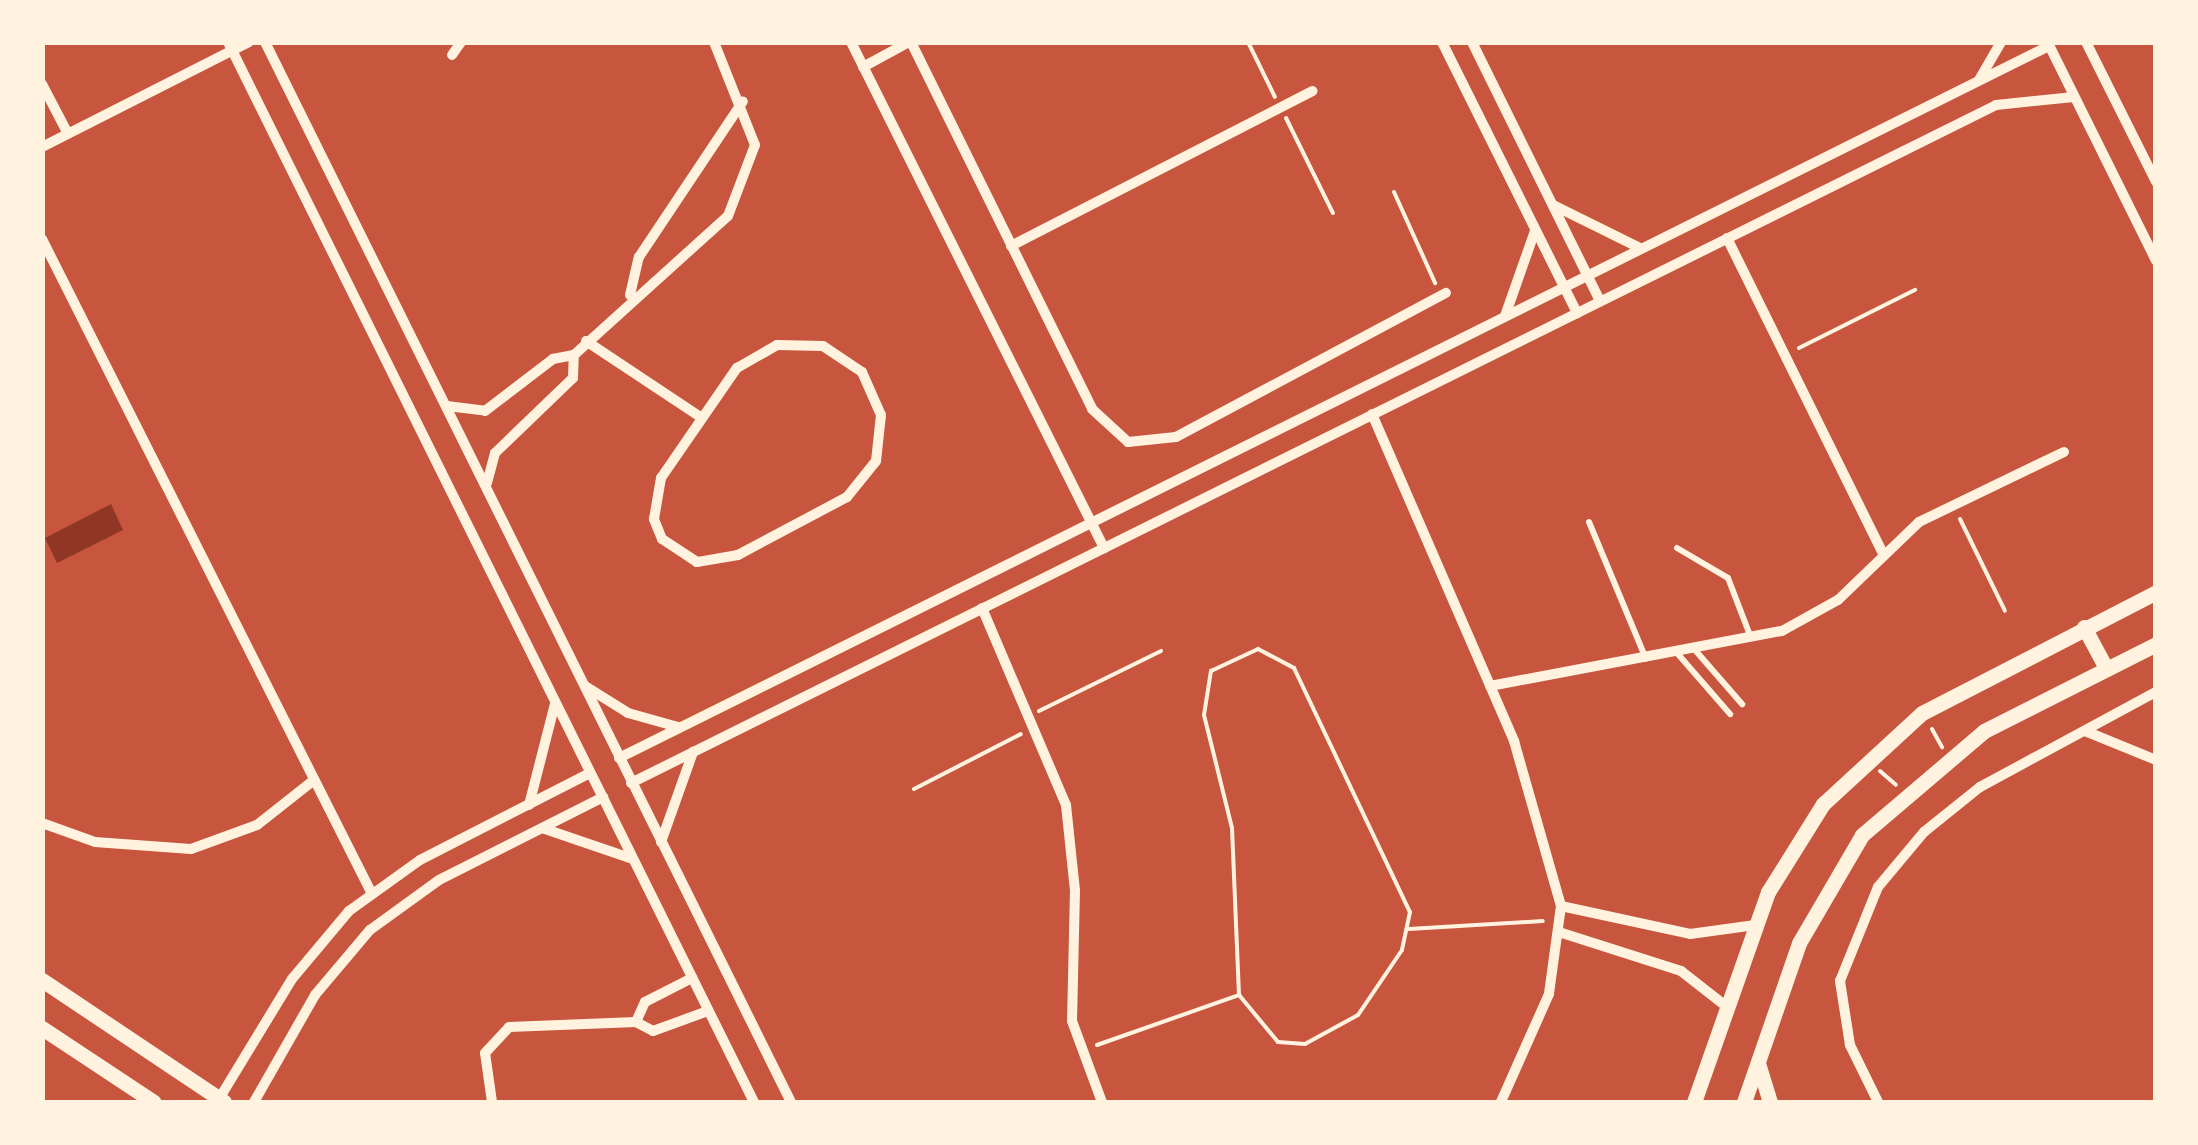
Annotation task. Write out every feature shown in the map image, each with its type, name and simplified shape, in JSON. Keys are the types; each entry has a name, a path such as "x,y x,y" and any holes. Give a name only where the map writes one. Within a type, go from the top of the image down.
{"street":[{"path":"42,147 230,47 249,42"},
{"path":"266,42 791,1102"},
{"path":"452,55 461,42"},
{"path":"446,405 485,411 554,359 574,355 630,295 742,195 755,145 743,101 714,42"},
{"path":"851,42 1104,548"},
{"path":"863,67 910,42 1100,423 1144,445 1176,437 1437,302 1446,293"},
{"path":"1442,42 1577,312"},
{"path":"1472,42 1600,301"},
{"path":"1978,81 2001,42"},
{"path":"2086,42 2156,182"},
{"path":"619,758 2048,44 2156,261"},
{"path":"230,47 754,1102"},
{"path":"42,84 68,134"},
{"path":"1011,246 1312,92"},
{"path":"631,783 1996,104 2074,98"},
{"path":"630,295 639,257 743,101"},
{"path":"1552,204 1641,248"},
{"path":"1505,316 1536,230"},
{"path":"1727,238 1884,554"},
{"path":"42,239 371,892"},
{"path":"586,341 702,418"},
{"path":"800,342 862,372 882,438 847,497 738,556 697,562 662,538 654,498 702,418 746,361 800,342"},
{"path":"487,487 495,453 573,378 574,355"},
{"path":"1372,414 1534,796 1561,906 1562,933 1550,994 1501,1102"},
{"path":"1490,686 1752,640 1812,617 1884,554 1954,505 2064,452"},
{"path":"1694,1102 1755,925 1807,825 1865,758 1922,712 2156,592"},
{"path":"982,608 1034,720 1073,847 1069,980 1078,1051 1102,1102"},
{"path":"2084,627 2106,668"},
{"path":"1744,1102 1826,889 1903,792 1947,755 2156,644"},
{"path":"584,686 628,713 679,727"},
{"path":"1878,1102 1841,1014 1840,981 1859,918 1950,808 2156,692"},
{"path":"529,805 555,703"},
{"path":"2084,730 2156,760"},
{"path":"660,843 693,752"},
{"path":"42,980 221,1101 309,955 371,892 590,773"},
{"path":"42,823 95,842 191,849 257,826 314,780"},
{"path":"254,1102 315,995 370,930 427,888 603,797"},
{"path":"541,828 633,859"},
{"path":"1561,906 1679,933 1755,925"},
{"path":"1562,933 1681,971 1727,1007"},
{"path":"636,1022 645,1002 692,978"},
{"path":"492,1102 485,1053 508,1026 636,1022 653,1031 708,1011"},
{"path":"42,1028 154,1102"},
{"path":"1758,1062 1770,1102"}],"lane":[{"path":"1589,522 1646,658"},
{"path":"1677,548 1728,578 1752,640"},
{"path":"1695,650 1742,704"},
{"path":"1677,653 1730,714"}],"path":[{"path":"1248,42 1333,213"},
{"path":"1758,42 1776,42"},
{"path":"1394,192 1434,270 1437,302"},
{"path":"1785,356 1916,290"},
{"path":"1954,505 2005,611"},
{"path":"1269,650 1294,668 1404,892 1409,929 1358,1015 1330,1036 1278,1042 1239,995 1232,828 1203,693 1211,671 1247,651 1269,650"},
{"path":"914,789 1161,651"},
{"path":"1922,712 1947,755"},
{"path":"1865,758 1903,792"},
{"path":"1409,929 1562,920"},
{"path":"1078,1051 1239,995"}],"shaded area":[{"path":"111,504 123,530 57,563 45,538"}]}
